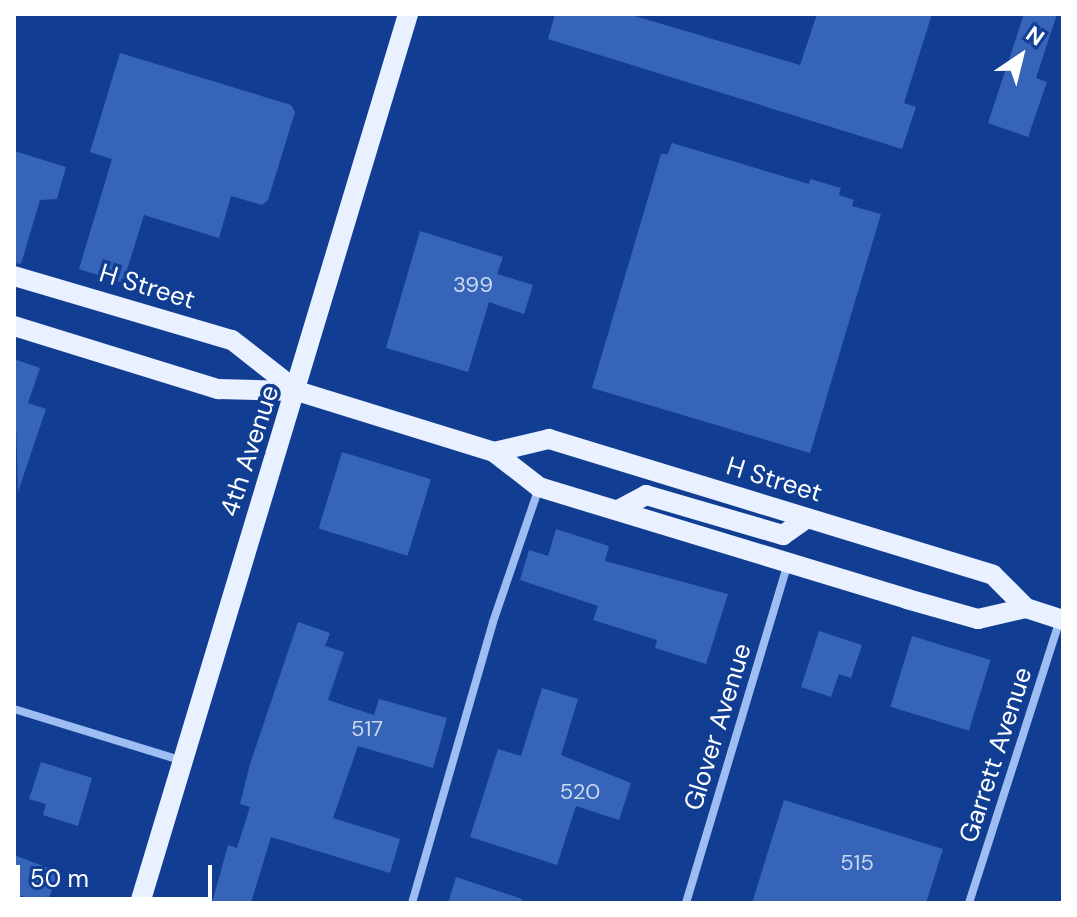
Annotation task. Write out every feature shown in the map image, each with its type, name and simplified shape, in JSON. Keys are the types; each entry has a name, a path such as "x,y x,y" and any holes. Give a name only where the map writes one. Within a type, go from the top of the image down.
{"main road":[{"name":"4th Avenue","path":"140,903 180,760 297,391 408,14"},
{"name":"H Street","path":"14,276 232,340 297,391"},
{"name":"H Street","path":"14,326 218,389 297,391 494,452 539,487 978,619 1026,608"},
{"name":"H Street","path":"494,452 549,439 993,575 1026,608 1062,619"},
{"path":"618,510 646,495 783,535 807,518"}],"street":[{"path":"412,903 493,622 539,487"},
{"name":"Glover Avenue","path":"686,903 788,562"},
{"name":"Garrett Avenue","path":"969,903 1062,619"},
{"path":"14,709 180,760"}],"building":[{"path":"555,14 628,14 800,65 817,14 932,14 904,103 916,107 902,149 548,39"},
{"path":"1024,14 1057,14 1036,78 1047,82 1028,137 988,123"},
{"path":"120,53 291,105 295,112 268,200 262,205 231,196 219,238 144,215 123,283 79,269 112,159 90,152"},
{"path":"672,143 809,184 810,179 841,188 839,195 854,200 852,206 881,214 810,453 592,388 661,154 668,154"},
{"path":"14,151 66,167 57,199 40,200 21,264 14,263"},
{"path":"420,231 503,257 497,274 533,285 524,314 489,302 468,372 386,348"},
{"path":"14,359 40,368 28,403 46,409 18,492"},
{"path":"342,452 431,479 408,556 319,529"},
{"path":"556,529 609,546 605,561 728,594 706,664 655,648 657,640 593,620 598,606 520,580 529,550 548,556"},
{"path":"298,622 330,633 325,646 344,652 328,700 374,715 379,699 447,718 433,768 358,746 333,818 400,839 390,873 271,837 251,903 212,903 228,845 237,848 250,807 240,804 250,764"},
{"path":"819,631 862,645 851,678 839,674 831,697 801,687"},
{"path":"912,636 990,660 969,731 890,707"},
{"path":"542,688 578,699 561,755 631,783 619,820 576,806 557,865 470,837 498,749 521,756"},
{"path":"41,762 92,778 78,826 43,815 46,804 29,799"},
{"path":"784,800 943,849 926,903 752,903"},
{"path":"14,855 59,872 47,903 14,894"},
{"path":"456,877 522,899 522,903 448,903"}]}
